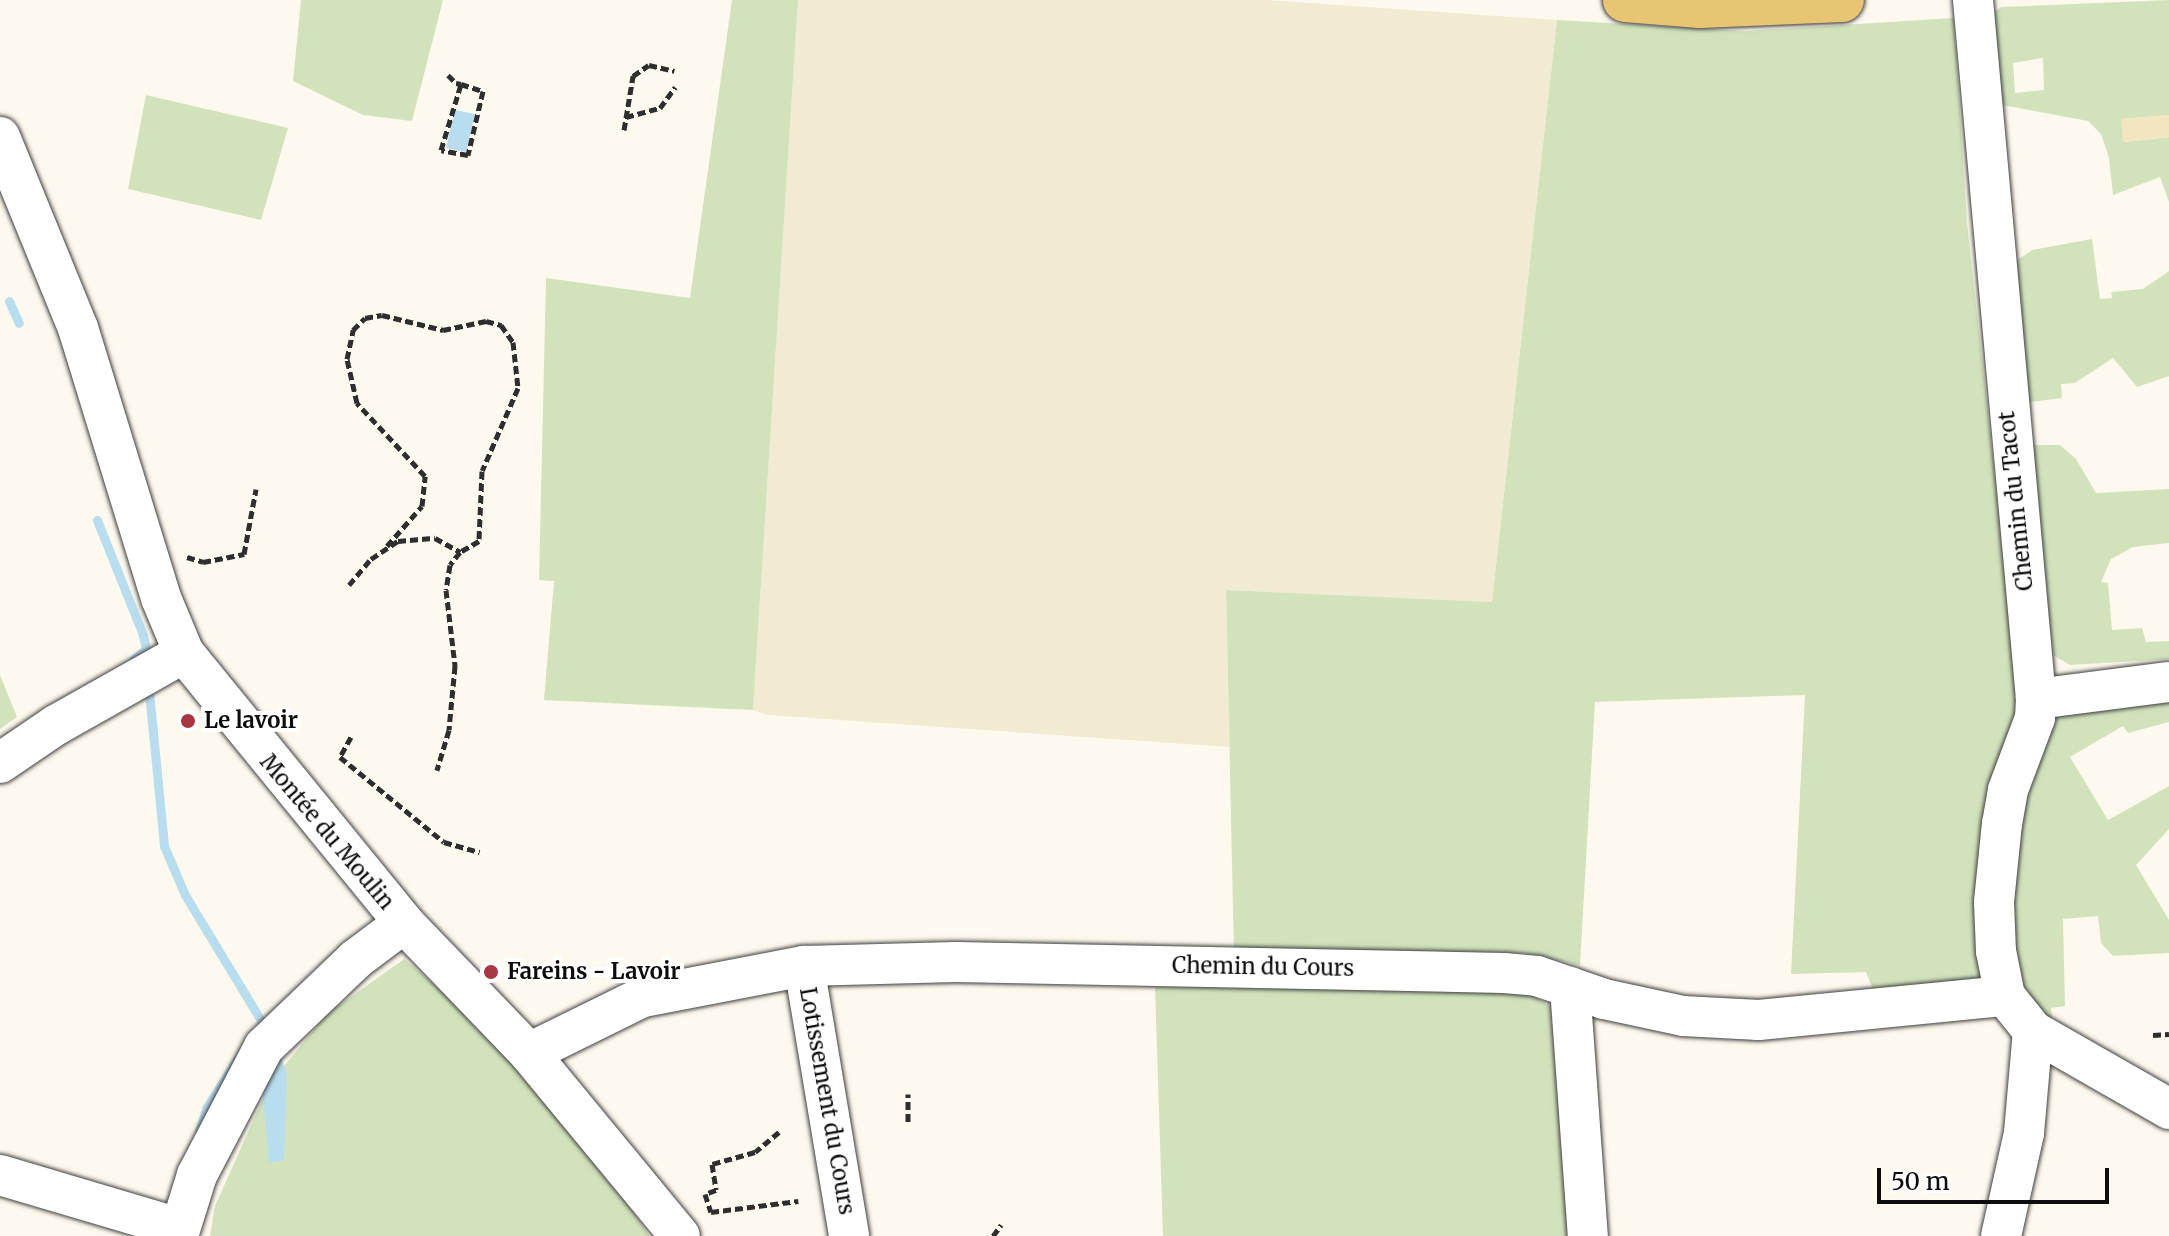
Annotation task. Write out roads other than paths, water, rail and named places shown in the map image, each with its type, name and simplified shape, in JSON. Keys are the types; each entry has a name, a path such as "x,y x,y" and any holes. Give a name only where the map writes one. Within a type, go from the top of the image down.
{"main road":[{"path":"1625,0 1842,0"}],"street":[{"name":"Chemin du Tacot","path":"1973,0 2036,699 2035,718 2008,790 1996,865 1996,951 2005,996"},
{"name":"Montée du Moulin","path":"0,137 78,328 156,580 184,653 404,923 529,1053 680,1236"},
{"path":"0,763 56,725 184,653"},
{"path":"2036,699 2169,682"},
{"path":"0,1175 178,1232 197,1175 264,1047 356,959 404,923"},
{"name":"Chemin du Cours","path":"529,1053 643,997 804,966 956,962 1335,968 1537,976 1683,1016 1759,1020 2005,996"},
{"name":"Lotissement du Cours","path":"804,966 849,1236"},
{"path":"1570,987 1588,1236"},
{"path":"2005,996 2033,1031 2169,1109"},
{"path":"2001,1236 2024,1133 2033,1031"}],"water":[{"path":"455,110 475,114 466,152 446,148"},
{"path":"280,1054 287,1075 284,1160 269,1163 263,1098 267,1072"}],"waterway":[{"path":"9,301 19,323"},
{"path":"97,520 143,635 146,649 134,659"},
{"path":"142,695 149,692 164,846 185,895 260,1019"},
{"path":"199,1131 207,1107 245,1047"}],"place":[{"name":"Le lavoir","path":"188,721"},
{"name":"Fareins - Lavoir","path":"491,972"}]}
